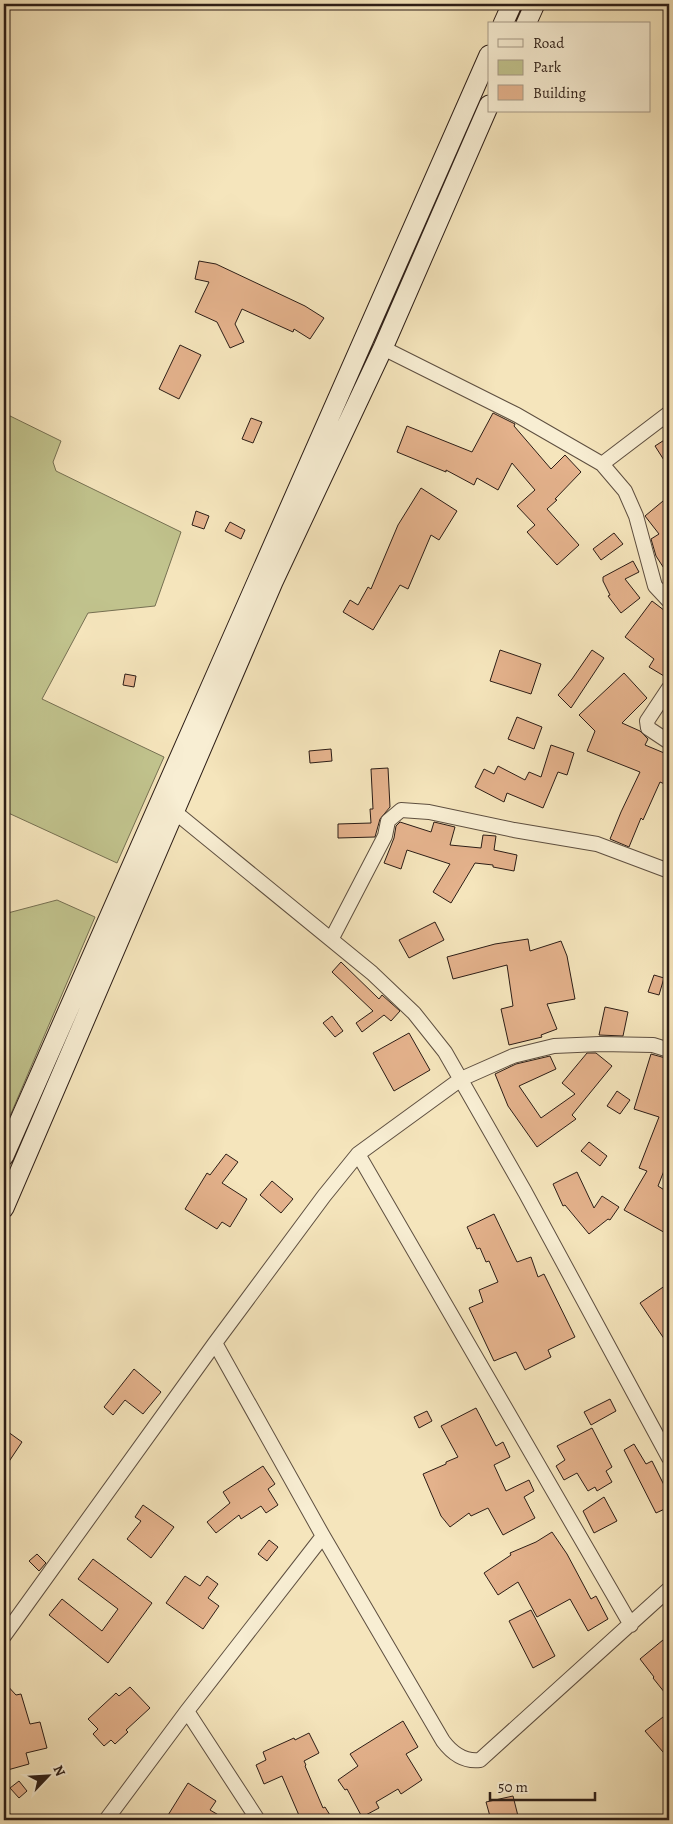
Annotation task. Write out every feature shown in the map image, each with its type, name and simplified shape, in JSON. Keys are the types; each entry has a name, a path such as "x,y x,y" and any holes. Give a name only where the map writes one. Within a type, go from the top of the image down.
{"main road":[{"path":"504,22 512,4"},
{"path":"527,22 535,4"},
{"path":"4,1208 167,808 488,57"},
{"path":"4,1156 383,348 488,107"}],"street":[{"path":"383,348 517,415 602,464 625,491 636,516 655,586 669,601"},
{"path":"602,464 669,414"},
{"path":"669,688 646,721 648,728 669,742"},
{"path":"167,808 332,938 372,973 414,1013 445,1052 663,1431 669,1458"},
{"path":"332,938 385,836 388,821 401,810 429,812 514,830 597,844 669,871"},
{"path":"4,1636 215,1343 324,1196 358,1154 462,1079 513,1056 554,1046 600,1044 653,1045 669,1050"},
{"path":"358,1154 631,1625"},
{"path":"215,1343 323,1536 450,1751 472,1761 480,1760 669,1589"},
{"path":"106,1820 187,1711 323,1536"},
{"path":"187,1711 258,1820"}],"green space":[{"path":"4,413 61,441 53,462 56,471 181,532 155,606 88,613 42,699 164,757 117,863 4,811"},
{"path":"57,900 95,917 4,1130 4,914"}],"building":[{"path":"199,261 216,264 305,306 324,318 310,339 294,329 293,332 242,309 235,324 244,342 230,348 217,322 195,312 209,282 195,279"},
{"path":"180,345 201,355 179,399 159,389"},
{"path":"493,413 515,424 514,426 551,469 565,455 581,472 547,509 579,545 557,565 527,532 535,525 517,506 535,490 512,463 498,490 477,478 474,485 446,470 446,472 397,452 407,426 472,452"},
{"path":"251,418 262,422 253,443 242,439"},
{"path":"669,437 669,468 655,446"},
{"path":"421,488 457,511 439,540 431,535 408,589 400,585 373,630 343,612 350,600 358,605 368,587 371,589 398,525"},
{"path":"669,496 669,576 656,556 651,539 659,534 645,516"},
{"path":"196,511 209,516 204,529 192,525"},
{"path":"230,522 245,530 241,539 225,531"},
{"path":"614,533 623,544 601,560 593,549"},
{"path":"633,561 639,572 625,579 640,598 621,613 608,596 610,595 603,577"},
{"path":"652,601 669,614 669,626 664,633 669,637 669,679 649,667 654,659 625,637"},
{"path":"500,650 541,664 531,694 490,681"},
{"path":"592,650 604,658 571,708 558,695 572,679"},
{"path":"624,673 647,698 622,723 640,731 648,739 645,745 669,755 669,786 660,782 643,820 641,818 629,847 610,839 640,772 587,751 595,731 579,715"},
{"path":"125,674 136,676 134,687 123,685"},
{"path":"517,717 542,727 534,749 508,739"},
{"path":"551,745 574,753 567,775 558,772 543,808 507,793 504,802 475,787 484,769 494,774 498,766 525,780 529,772 541,777"},
{"path":"331,749 332,761 310,763 309,751"},
{"path":"388,768 390,807 380,819 375,837 338,838 338,824 371,823 370,809 373,809 371,769"},
{"path":"400,822 431,832 434,822 455,827 450,845 481,848 483,835 496,836 494,850 517,855 514,871 493,867 493,865 475,863 451,903 433,892 450,864 407,850 401,869 384,863 394,838 396,826"},
{"path":"435,922 444,940 409,958 399,940"},
{"path":"528,939 530,951 561,941 567,956 575,999 547,1004 557,1029 541,1035 542,1037 509,1045 501,1009 513,1006 507,965 453,979 447,957 495,944"},
{"path":"341,962 379,999 382,995 400,1011 391,1021 384,1015 362,1032 356,1023 373,1011 332,972"},
{"path":"654,975 664,978 659,995 648,992"},
{"path":"605,1007 628,1012 623,1036 599,1035"},
{"path":"332,1016 343,1031 335,1037 323,1023"},
{"path":"409,1033 430,1070 394,1091 373,1053"},
{"path":"587,1053 596,1053 612,1066 572,1115 576,1119 537,1147 508,1106 495,1074 516,1064 550,1056 556,1069 519,1086 541,1118 575,1094 562,1083"},
{"path":"651,1054 669,1059 669,1158 658,1186 669,1193 669,1235 624,1210 647,1171 639,1168 659,1117 634,1109"},
{"path":"617,1091 630,1100 620,1114 607,1106"},
{"path":"589,1142 607,1156 600,1166 581,1151"},
{"path":"226,1154 238,1162 222,1183 247,1199 230,1227 222,1222 217,1229 185,1209 207,1173 210,1175"},
{"path":"577,1172 594,1208 602,1196 619,1207 610,1220 608,1219 589,1234 565,1205 563,1206 553,1184"},
{"path":"272,1181 293,1199 281,1213 260,1195"},
{"path":"494,1214 517,1262 531,1257 538,1277 544,1274 575,1337 548,1350 551,1357 525,1370 516,1352 494,1361 469,1308 483,1302 479,1290 498,1282 489,1261 486,1262 480,1248 477,1249 467,1227"},
{"path":"669,1283 669,1346 640,1303"},
{"path":"134,1369 161,1392 143,1414 125,1400 113,1415 104,1407"},
{"path":"610,1399 616,1411 591,1425 584,1412"},
{"path":"476,1408 496,1446 503,1442 510,1457 494,1465 506,1491 529,1480 534,1491 524,1497 535,1518 503,1535 488,1508 471,1516 469,1513 450,1527 441,1516 423,1474 458,1457 441,1426"},
{"path":"427,1411 432,1421 419,1428 414,1417"},
{"path":"592,1428 612,1467 606,1471 612,1482 597,1491 595,1487 588,1491 577,1473 564,1480 556,1466 565,1460 557,1446"},
{"path":"4,1429 22,1442 4,1469"},
{"path":"634,1444 646,1464 652,1461 669,1495 669,1507 656,1513 624,1450"},
{"path":"263,1466 275,1484 268,1489 278,1505 266,1513 261,1506 241,1519 239,1515 216,1533 207,1522 230,1503 223,1492"},
{"path":"604,1497 617,1521 594,1533 583,1511"},
{"path":"143,1505 174,1527 151,1558 127,1539 141,1521 135,1517"},
{"path":"552,1532 567,1554 591,1599 596,1596 608,1619 588,1631 570,1599 537,1617 518,1582 498,1595 484,1573 511,1555 510,1553 536,1542"},
{"path":"269,1540 278,1547 267,1561 258,1554"},
{"path":"37,1554 46,1563 39,1571 29,1561"},
{"path":"93,1559 152,1603 108,1663 49,1615 62,1599 102,1631 118,1609 78,1579"},
{"path":"185,1576 200,1586 207,1576 218,1584 208,1598 219,1606 203,1629 166,1603"},
{"path":"531,1610 555,1656 533,1668 509,1621"},
{"path":"669,1635 669,1698 640,1659"},
{"path":"4,1682 16,1695 21,1694 30,1724 40,1722 47,1748 26,1753 29,1764 4,1771"},
{"path":"130,1687 150,1708 126,1730 128,1732 115,1744 111,1740 104,1746 93,1734 98,1729 88,1719 116,1693 119,1696"},
{"path":"663,1717 669,1726 669,1759 645,1731"},
{"path":"403,1721 418,1747 406,1754 422,1780 401,1794 398,1789 376,1802 379,1808 362,1817 347,1789 345,1790 338,1780 358,1766 350,1754"},
{"path":"309,1733 319,1753 304,1761 305,1766 323,1808 325,1807 333,1820 301,1820 282,1776 264,1784 256,1765 266,1760 263,1752"},
{"path":"19,1781 27,1791 19,1798 10,1788"},
{"path":"188,1783 216,1801 210,1810 227,1820 165,1820"},
{"path":"513,1796 519,1820 491,1820 486,1802"}]}
